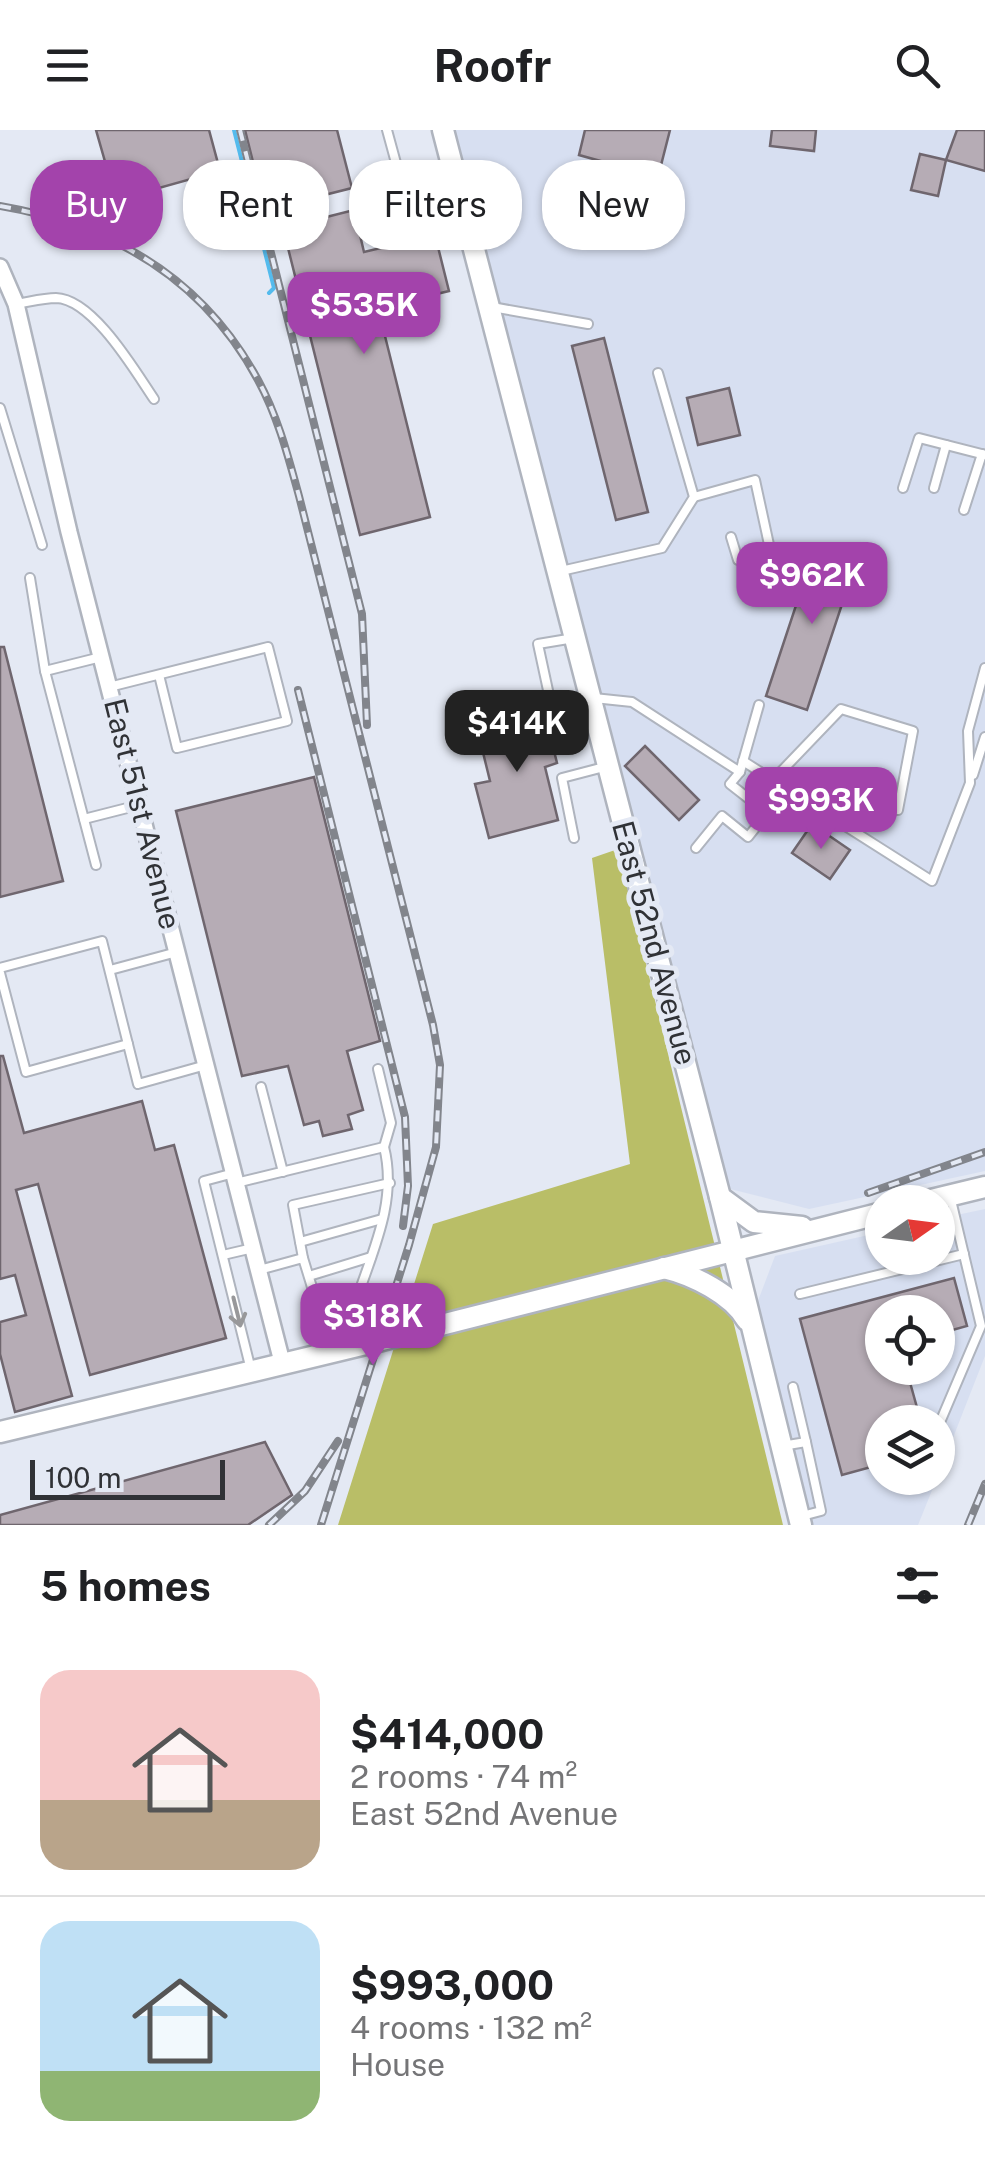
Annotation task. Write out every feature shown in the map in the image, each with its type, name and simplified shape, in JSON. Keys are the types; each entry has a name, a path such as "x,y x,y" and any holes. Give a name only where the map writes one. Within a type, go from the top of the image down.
{"street":[{"name":"East 52nd Avenue","path":"443,130 451,160"},
{"name":"East 52nd Avenue","path":"474,250 734,1250 800,1521"},
{"name":"East 51st Avenue","path":"0,267 16,304 101,656 282,1362"},
{"path":"955,1195 985,1187"},
{"path":"720,1197 754,1222 809,1228 834,1225"},
{"path":"0,1432 865,1217"},
{"path":"662,1268 685,1275 734,1302 755,1338"}],"lane":[{"path":"388,130 396,160"},
{"path":"16,304 60,298 85,310 125,355 154,399"},
{"path":"488,306 588,324"},
{"path":"658,373 694,497"},
{"path":"0,408 42,545"},
{"path":"903,488 919,438 984,455 964,510"},
{"path":"934,488 946,445"},
{"path":"557,572 662,548 694,497 755,480 773,563 738,560 731,537"},
{"path":"30,578 45,671 96,865"},
{"path":"549,695 538,644 574,638"},
{"path":"109,687 159,674 268,647 286,721 177,748 159,674"},
{"path":"45,671 101,656"},
{"path":"970,783 968,731 985,668"},
{"path":"590,698 632,702 740,772"},
{"path":"696,848 722,816 748,837 767,814 730,784 740,772 759,706"},
{"path":"772,780 841,709 913,732 898,810 849,789 837,821"},
{"path":"743,761 932,881 985,737"},
{"path":"574,838 562,778 608,766"},
{"path":"84,819 139,804"},
{"path":"128,1044 26,1072 0,971 102,941 110,970 138,1084 206,1065"},
{"path":"110,970 177,952"},
{"path":"378,1069 391,1123 384,1147 391,1174 390,1183 382,1219 358,1295 324,1304 316,1297 303,1258 293,1206 390,1183"},
{"path":"261,1087 283,1172"},
{"path":"251,1370 204,1181 283,1172 384,1147"},
{"path":"947,1405 980,1326 955,1217"},
{"path":"300,1242 382,1219"},
{"path":"223,1255 253,1248"},
{"path":"800,1294 964,1254"},
{"path":"309,1276 371,1257"},
{"path":"259,1270 303,1258"},
{"path":"793,1387 821,1511 800,1521"},
{"path":"782,1446 806,1442"}],"shaded area":[{"path":"453,130 985,130 985,1171 920,1185 865,1185 865,1197 809,1209 726,1188 484,250 522,250 522,160 461,160"},
{"path":"985,1209 985,1356 955,1433 955,1405 865,1405 865,1495 930,1495 918,1525 811,1525 756,1306 775,1256 865,1236 865,1275 955,1275 955,1215"}],"green space":[{"path":"618,849 783,1525 338,1525 433,1224 630,1164 592,858"}],"building":[{"path":"96,130 209,130 217,160 183,160 183,181 163,187 163,160 105,160"},
{"path":"245,130 337,130 349,189 329,194 329,160 252,160"},
{"path":"585,130 670,130 662,160 597,160 579,155"},
{"path":"772,130 816,130 814,151 770,146"},
{"path":"957,130 985,130 985,171 946,160"},
{"path":"920,154 946,160 938,196 911,190"},
{"path":"349,211 349,250 439,250 449,291 378,308 430,517 360,535 289,250 329,250 329,216"},
{"path":"604,338 648,512 616,520 572,346"},
{"path":"729,388 740,435 698,445 687,398"},
{"path":"816,545 857,559 807,710 766,696"},
{"path":"0,647 4,647 63,881 0,897"},
{"path":"544,711 557,763 545,767 558,820 489,838 475,784 490,781 477,728"},
{"path":"645,746 699,800 679,820 625,766"},
{"path":"314,777 380,1041 347,1051 363,1110 348,1115 352,1129 323,1136 319,1121 304,1125 288,1066 242,1076 176,811"},
{"path":"812,824 850,850 830,879 792,853"},
{"path":"0,1056 24,1133 142,1101 155,1150 174,1145 226,1338 90,1375 38,1184 16,1190 72,1396 15,1412 0,1354 0,1322 26,1315 15,1275 0,1279"},
{"path":"954,1278 967,1326 955,1329 955,1295 890,1295"},
{"path":"865,1302 865,1385 911,1385 916,1405 865,1405 865,1469 842,1475 800,1319"},
{"path":"265,1442 292,1495 248,1525 0,1525 0,1515"}],"waterway":[{"path":"234,130 274,288 269,293"}],"railway":[{"path":"240,130 362,614 367,725"},
{"path":"0,206 79,227 150,262 210,312 258,380 277,422 299,496 433,1025 440,1065 436,1147 321,1525"},
{"path":"298,690 405,1117 408,1186 403,1226"},
{"path":"891,1185 985,1152"},
{"path":"269,1525 305,1491 338,1441"},
{"path":"968,1525 985,1484"}]}
